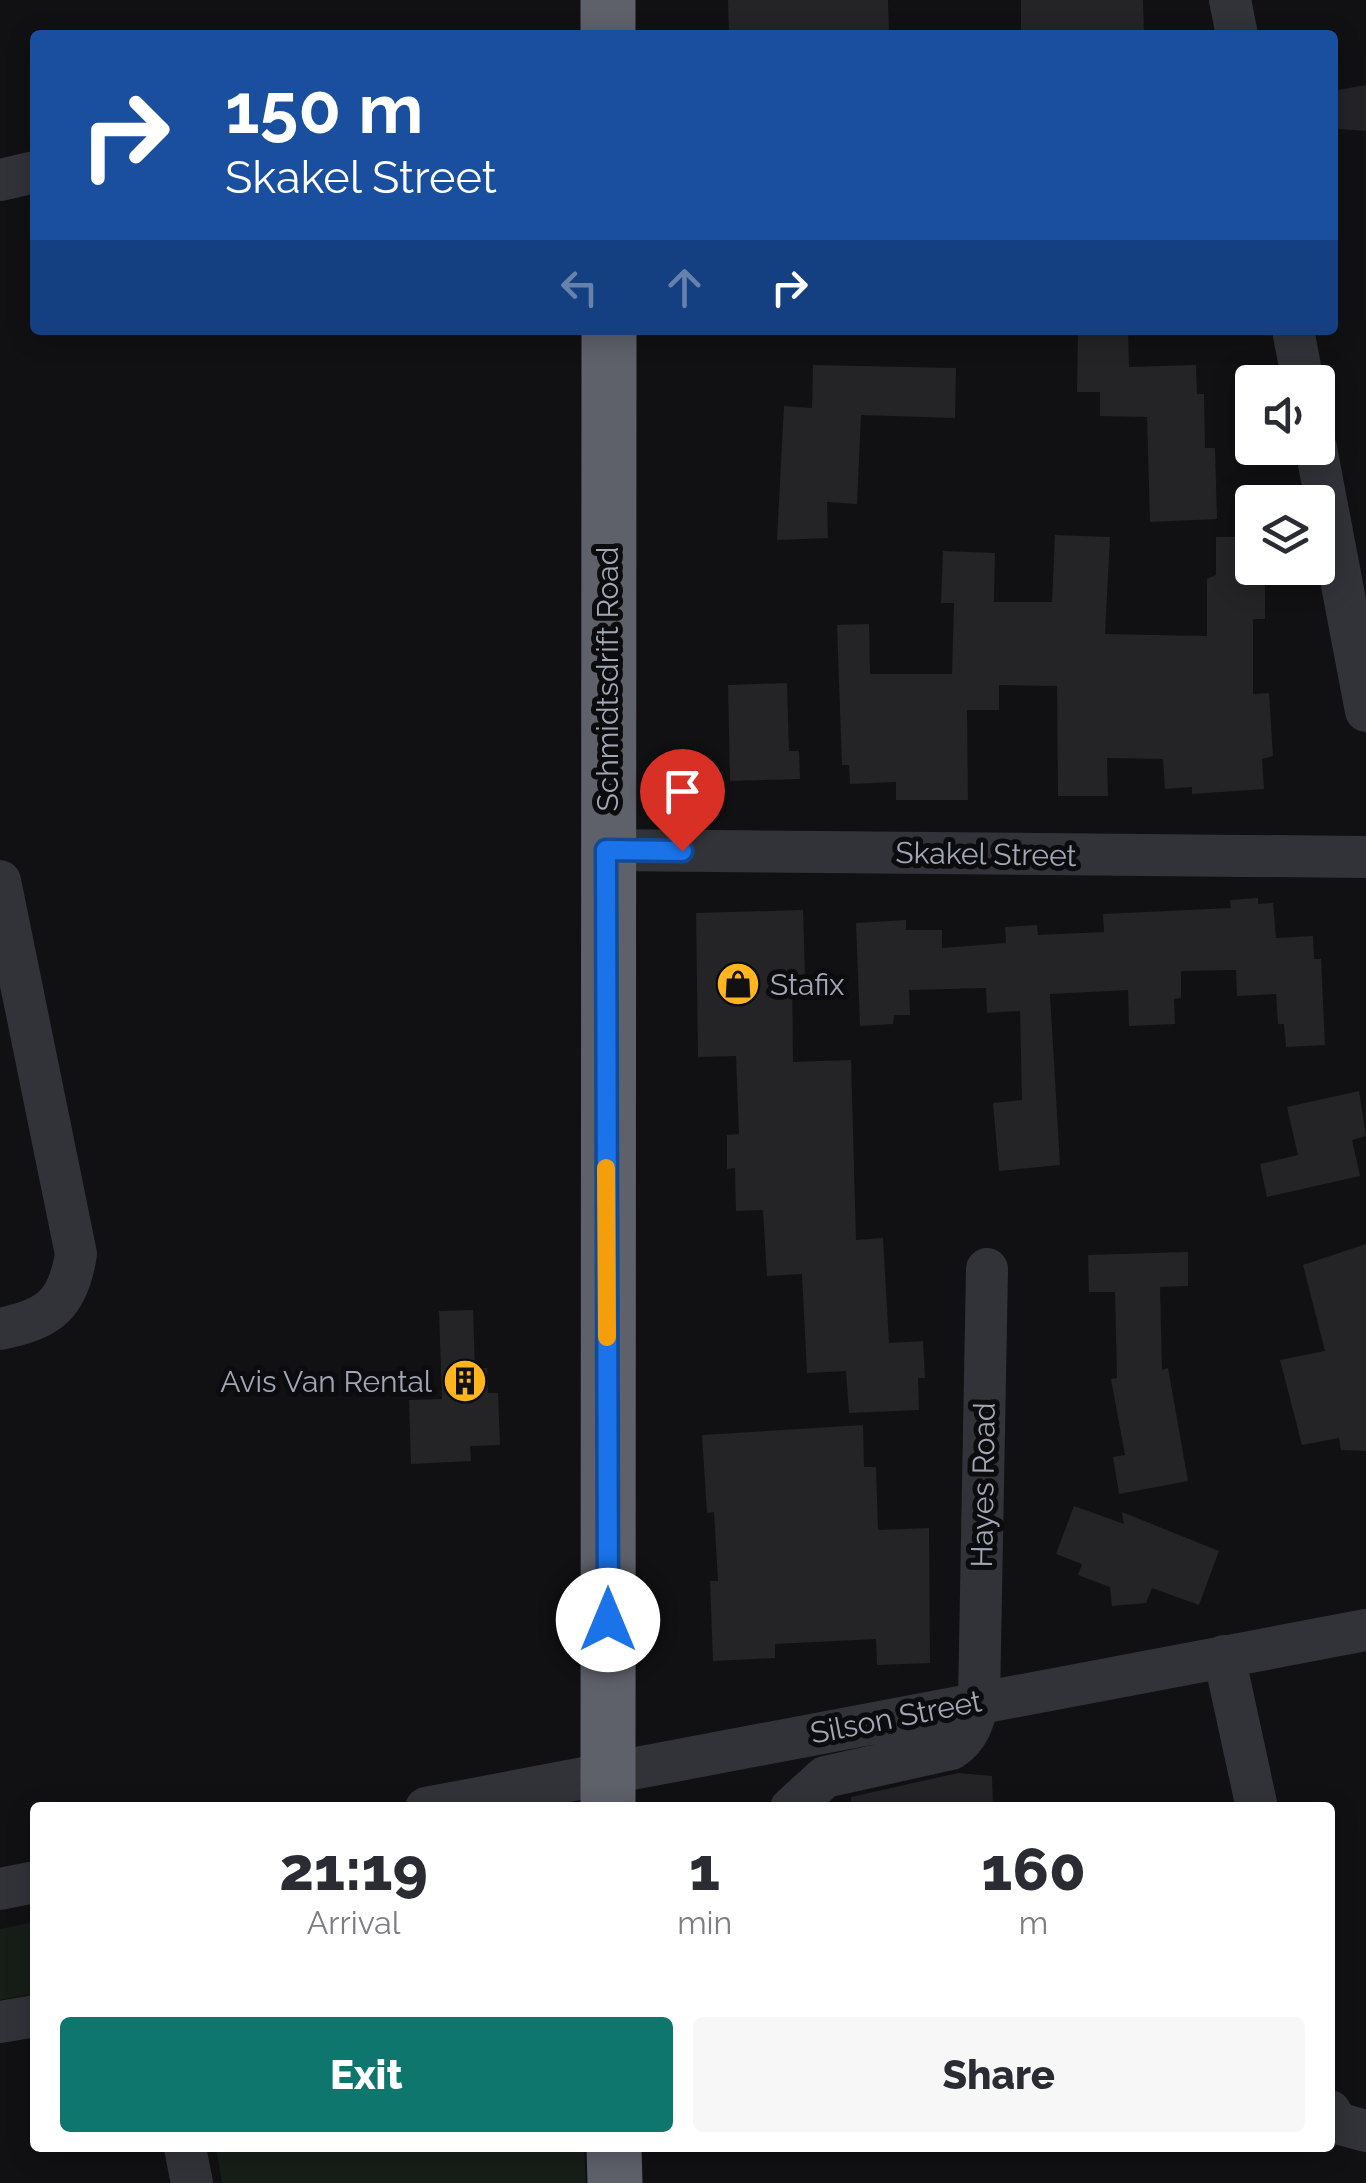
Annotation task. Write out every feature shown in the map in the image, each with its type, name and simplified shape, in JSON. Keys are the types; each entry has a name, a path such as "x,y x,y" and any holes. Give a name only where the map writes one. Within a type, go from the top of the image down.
{"highway":[{"name":"Schmidtsdrift Road","path":"608,1790 609,335"},
{"path":"614,2152 614,2183"}],"street":[{"path":"1230,0 1236,30"},
{"path":"0,180 30,173"},
{"path":"1294,335 1300,365"},
{"path":"1319,465 1366,711"},
{"name":"Skakel Street","path":"606,850 1366,857"},
{"path":"0,881 76,1254 66,1294 52,1309 35,1322 0,1329"},
{"name":"Hayes Road","path":"979,1700 987,1269"},
{"name":"Silson Street","path":"487,1802 608,1790 979,1700 1366,1630"},
{"path":"1224,1656 1256,1802"},
{"path":"796,1802 810,1786 825,1777 952,1749 964,1740 979,1700"},
{"path":"0,1888 30,1883"},
{"path":"0,2022 30,2017"},
{"path":"1335,2119 1366,2131"},
{"path":"187,2152 192,2183"}],"shaded area":[{"path":"30,1923 30,1994 0,2000 0,1929"},
{"path":"217,2152 584,2152 586,2183 222,2183"}],"building":[{"path":"728,0 888,0 889,30 729,30"},
{"path":"1021,0 1143,0 1144,30 1021,30"},
{"path":"1366,85 1366,131 1338,129 1338,90"},
{"path":"1078,335 1128,335 1129,367 1196,365 1197,394 1204,394 1205,448 1215,448 1217,519 1150,522 1147,417 1100,416 1100,392 1077,392"},
{"path":"813,365 956,368 955,418 861,415 857,504 827,502 828,538 777,540 784,406 812,408"},
{"path":"1055,535 1110,537 1105,634 1207,636 1207,579 1216,575 1216,537 1235,537 1235,585 1265,585 1265,619 1253,619 1253,694 1269,693 1273,756 1262,759 1264,789 1192,794 1192,787 1165,789 1163,759 1107,758 1108,796 1058,796 1057,686 999,685 999,710 967,710 968,800 896,800 896,782 850,784 849,765 842,765 837,625 869,624 870,674 952,674 954,603 941,603 943,551 995,553 994,602 1052,602"},
{"path":"787,683 789,751 799,751 800,779 730,781 728,685"},
{"path":"1258,898 1258,904 1273,903 1276,938 1313,936 1314,959 1321,959 1325,1045 1286,1047 1284,1024 1278,1024 1276,994 1237,996 1236,970 1181,971 1181,998 1174,999 1175,1024 1129,1026 1128,990 1050,994 1060,1165 999,1171 993,1103 1022,1100 1020,1011 987,1013 986,988 909,990 910,1015 894,1015 893,1024 860,1026 856,923 906,920 906,930 942,930 942,948 1006,943 1005,927 1037,925 1038,935 1104,932 1103,914 1231,908 1230,900"},
{"path":"803,910 805,978 792,978 793,1062 851,1060 856,1240 883,1238 889,1343 923,1341 925,1378 918,1378 919,1410 849,1413 846,1371 807,1373 802,1274 767,1276 763,1210 736,1211 735,1168 727,1169 727,1135 739,1134 736,1056 698,1057 696,913"},
{"path":"1359,1091 1366,1136 1352,1140 1360,1176 1267,1197 1260,1164 1298,1155 1287,1107"},
{"path":"1366,1244 1366,1451 1341,1450 1339,1438 1302,1445 1280,1360 1325,1351 1303,1265"},
{"path":"1188,1252 1188,1286 1160,1287 1162,1370 1168,1368 1188,1481 1119,1494 1113,1457 1125,1455 1111,1379 1117,1378 1115,1292 1089,1292 1088,1255"},
{"name":"Avis Van Rental","path":"473,1310 475,1368 487,1368 488,1393 498,1393 500,1445 470,1446 471,1461 411,1464 409,1400 442,1399 439,1311"},
{"path":"863,1425 864,1467 876,1467 878,1530 929,1528 930,1663 877,1665 876,1639 775,1644 775,1658 713,1661 710,1581 718,1581 714,1512 707,1513 702,1435"},
{"path":"1074,1506 1124,1524 1122,1512 1219,1551 1199,1605 1152,1588 1146,1603 1112,1606 1110,1587 1078,1575 1082,1564 1056,1554"},
{"path":"958,1773 992,1776 993,1802 851,1802 851,1797"}],"slow traffic":[{"path":"606,1168 607,1337"}],"place":[{"name":"Stafix","path":"738,984"},
{"name":"Avis Van Rental","path":"465,1381"}],"route":[{"path":"608,1620 606,850 682,851"}]}
